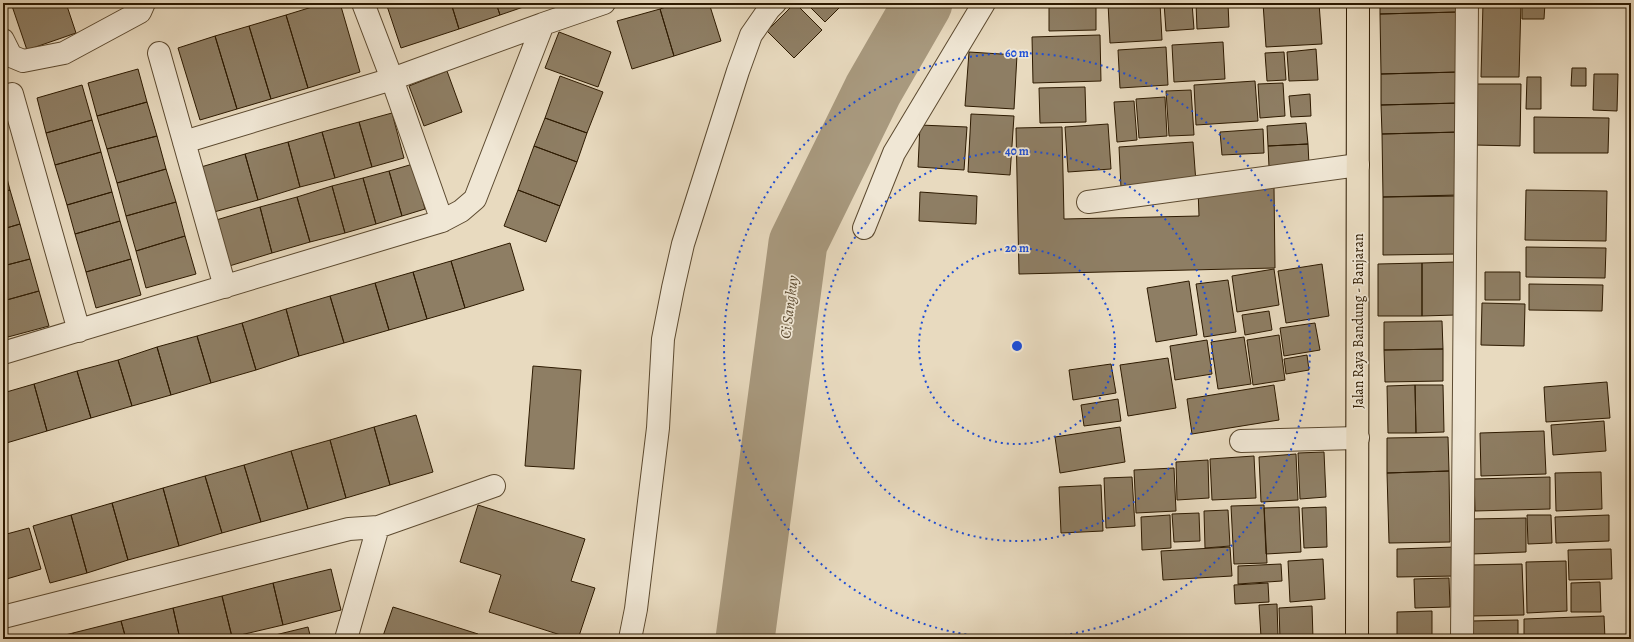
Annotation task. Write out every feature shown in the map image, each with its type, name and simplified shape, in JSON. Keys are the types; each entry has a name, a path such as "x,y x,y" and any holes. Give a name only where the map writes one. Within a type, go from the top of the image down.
{"main road":[{"name":"Jalan Raya Bandung - Banjaran","path":"1357,639 1358,3"}],"street":[{"path":"3,40 11,56 23,62 64,53 140,12 144,3"},
{"path":"364,3 442,221"},
{"path":"184,142 392,79 604,3"},
{"path":"630,639 636,608 658,428 663,339 672,288 683,244 738,71 752,35 769,9 775,3"},
{"path":"864,228 894,153 984,3"},
{"path":"1462,639 1467,3"},
{"path":"3,354 442,221 460,211 475,199 543,24"},
{"path":"159,53 225,287"},
{"path":"12,94 79,331"},
{"path":"1088,202 1358,165"},
{"path":"1241,441 1358,438"},
{"path":"3,617 349,529 378,527 494,486"},
{"path":"346,639 378,527"}],"building":[{"path":"11,3 66,3 76,33 27,50"},
{"path":"325,3 340,3 360,72 308,88 286,15"},
{"path":"386,3 451,3 459,29 401,48"},
{"path":"451,3 496,3 500,15 459,29"},
{"path":"496,3 535,3 500,15"},
{"path":"677,3 709,3 721,41 674,56 660,9"},
{"path":"795,3 822,30 794,58 767,31"},
{"path":"806,3 844,3 825,22"},
{"path":"1049,3 1096,3 1096,30 1049,31"},
{"path":"1108,3 1160,3 1162,40 1110,43"},
{"path":"1164,3 1192,3 1194,29 1166,31"},
{"path":"1196,3 1228,3 1229,27 1197,29"},
{"path":"1263,3 1319,3 1322,44 1266,47"},
{"path":"1380,3 1458,3 1458,12 1380,14"},
{"path":"1483,3 1521,3 1519,77 1481,77"},
{"path":"1522,3 1545,3 1544,19 1522,19"},
{"path":"660,9 674,56 632,69 617,21"},
{"path":"1458,12 1459,72 1381,74 1380,14"},
{"path":"286,15 308,88 271,99 249,26"},
{"path":"249,26 271,99 237,109 215,36"},
{"path":"559,32 611,52 598,87 545,68"},
{"path":"1100,35 1101,81 1033,83 1032,37"},
{"path":"215,36 237,109 200,120 178,48"},
{"path":"1223,42 1225,79 1174,82 1172,45"},
{"path":"1166,47 1168,85 1120,88 1118,50"},
{"path":"1316,49 1318,80 1289,81 1287,52"},
{"path":"969,52 1017,55 1014,109 965,106"},
{"path":"1284,52 1286,80 1267,81 1265,53"},
{"path":"1572,68 1586,68 1586,86 1571,86"},
{"path":"138,69 147,102 97,116 88,83"},
{"path":"447,71 462,112 424,126 409,86"},
{"path":"1459,72 1460,103 1381,105 1381,74"},
{"path":"1594,74 1618,74 1617,111 1593,110"},
{"path":"560,76 603,92 587,133 545,118"},
{"path":"1527,77 1541,77 1541,109 1526,109"},
{"path":"1255,81 1258,121 1196,125 1194,85"},
{"path":"1283,83 1285,116 1260,118 1258,84"},
{"path":"1476,84 1521,84 1520,146 1474,145"},
{"path":"82,85 92,120 46,133 37,98"},
{"path":"1085,87 1086,122 1040,123 1039,88"},
{"path":"1191,90 1194,135 1169,136 1166,91"},
{"path":"1310,94 1311,116 1291,117 1289,96"},
{"path":"1165,97 1167,136 1139,138 1136,99"},
{"path":"1134,101 1137,140 1117,142 1114,102"},
{"path":"147,102 157,136 107,149 97,116"},
{"path":"1460,103 1460,132 1382,134 1381,105"},
{"path":"392,113 404,158 372,167 359,122"},
{"path":"971,114 1014,116 1010,175 968,172"},
{"path":"1534,117 1609,118 1608,153 1534,153"},
{"path":"545,118 587,133 577,162 534,146"},
{"path":"92,120 101,152 55,165 46,133"},
{"path":"359,122 372,167 335,178 322,132"},
{"path":"1306,123 1308,144 1268,146 1267,126"},
{"path":"1108,124 1111,169 1068,172 1065,127"},
{"path":"920,125 967,127 964,170 918,167"},
{"path":"1062,127 1064,219 1199,216 1198,189 1274,187 1275,268 1019,274 1016,128"},
{"path":"1263,129 1264,153 1222,155 1220,132"},
{"path":"322,132 335,178 300,187 288,142"},
{"path":"1460,132 1461,196 1383,197 1382,134"},
{"path":"157,136 166,169 117,183 107,149"},
{"path":"288,142 300,187 258,200 245,154"},
{"path":"1193,142 1196,183 1121,188 1119,147"},
{"path":"1308,144 1309,165 1269,167 1268,146"},
{"path":"534,146 577,162 560,206 518,190"},
{"path":"101,152 112,192 67,205 55,165"},
{"path":"245,154 258,200 214,212 201,167"},
{"path":"3,163 10,190 3,192"},
{"path":"413,164 425,209 402,216 389,171"},
{"path":"166,169 176,202 126,216 117,183"},
{"path":"389,171 402,216 376,224 363,178"},
{"path":"363,178 376,224 345,233 332,186"},
{"path":"332,186 345,233 310,242 297,197"},
{"path":"10,190 20,224 3,229 3,192"},
{"path":"518,190 560,206 546,242 504,226"},
{"path":"1526,190 1607,191 1606,241 1525,240"},
{"path":"112,192 120,221 75,234 67,205"},
{"path":"920,192 977,196 976,224 919,221"},
{"path":"1457,195 1458,254 1383,255 1383,197"},
{"path":"297,197 310,242 272,253 260,207"},
{"path":"176,202 185,236 136,251 126,216"},
{"path":"260,207 272,253 226,267 213,221"},
{"path":"120,221 131,259 86,272 75,234"},
{"path":"20,224 30,259 3,266 3,229"},
{"path":"185,236 196,274 146,288 136,251"},
{"path":"510,243 524,290 465,308 451,261"},
{"path":"1526,247 1606,248 1605,278 1526,277"},
{"path":"30,259 39,291 3,301 3,266"},
{"path":"131,259 141,295 96,308 86,272"},
{"path":"451,261 465,308 427,319 413,272"},
{"path":"1456,262 1456,315 1422,316 1422,263"},
{"path":"1422,263 1422,316 1378,316 1378,264"},
{"path":"1322,264 1329,316 1286,323 1278,271"},
{"path":"1274,269 1279,305 1237,312 1232,276"},
{"path":"413,272 427,319 389,330 375,283"},
{"path":"1485,272 1520,272 1520,300 1485,300"},
{"path":"1228,280 1236,332 1204,337 1196,284"},
{"path":"1189,281 1197,335 1156,342 1147,288"},
{"path":"375,283 389,330 344,343 330,296"},
{"path":"1529,284 1603,285 1602,311 1529,310"},
{"path":"39,291 49,326 8,337 3,319 3,301"},
{"path":"330,296 344,343 299,356 286,309"},
{"path":"1482,303 1525,304 1524,346 1481,345"},
{"path":"286,309 299,356 256,370 242,323"},
{"path":"1269,311 1272,330 1245,335 1242,315"},
{"path":"1442,321 1443,349 1384,350 1384,322"},
{"path":"242,323 256,370 211,383 197,336"},
{"path":"1315,323 1320,350 1284,356 1280,328"},
{"path":"1279,335 1285,380 1253,385 1247,340"},
{"path":"197,336 211,383 171,395 157,347"},
{"path":"1244,337 1251,384 1218,389 1211,342"},
{"path":"1207,340 1212,374 1175,380 1170,346"},
{"path":"157,347 171,395 132,406 118,360"},
{"path":"1443,349 1443,381 1385,382 1384,350"},
{"path":"1307,355 1309,370 1286,374 1284,359"},
{"path":"1168,358 1176,408 1128,416 1120,365"},
{"path":"118,360 132,406 91,418 77,371"},
{"path":"1111,364 1116,393 1073,400 1069,370"},
{"path":"533,366 581,370 574,469 525,466"},
{"path":"77,371 91,418 47,431 34,384"},
{"path":"1607,382 1610,418 1546,422 1544,387"},
{"path":"34,384 47,431 3,444 3,393"},
{"path":"1274,385 1279,420 1192,434 1187,399"},
{"path":"1415,385 1443,385 1444,432 1416,433"},
{"path":"1415,385 1416,433 1388,433 1387,386"},
{"path":"1118,399 1121,421 1084,426 1081,405"},
{"path":"416,415 433,472 390,485 374,427"},
{"path":"1604,421 1606,451 1553,455 1551,425"},
{"path":"374,427 390,485 346,498 330,440"},
{"path":"1120,427 1125,462 1060,473 1055,437"},
{"path":"1544,431 1546,474 1481,476 1480,433"},
{"path":"1448,437 1449,471 1387,473 1387,438"},
{"path":"330,440 346,498 308,509 291,451"},
{"path":"291,451 308,509 261,522 244,465"},
{"path":"1324,452 1326,497 1300,499 1298,453"},
{"path":"1296,454 1298,500 1261,502 1259,457"},
{"path":"1254,456 1256,498 1212,500 1210,459"},
{"path":"1208,460 1209,498 1177,500 1176,462"},
{"path":"244,465 261,522 222,533 205,476"},
{"path":"1174,468 1176,511 1136,513 1134,470"},
{"path":"1449,471 1450,542 1389,543 1387,473"},
{"path":"1601,472 1602,509 1556,511 1555,473"},
{"path":"205,476 222,533 179,546 163,488"},
{"path":"1132,477 1135,526 1106,528 1104,478"},
{"path":"1550,477 1550,509 1475,511 1474,479"},
{"path":"1101,485 1103,531 1061,533 1059,487"},
{"path":"163,488 179,546 128,560 112,503"},
{"path":"112,503 128,560 87,573 71,515"},
{"path":"478,505 585,539 571,581 595,588 578,639 573,639 489,612 501,575 460,562"},
{"path":"1264,505 1267,563 1234,564 1231,506"},
{"path":"1299,507 1301,552 1266,554 1264,508"},
{"path":"1326,507 1327,547 1304,548 1302,508"},
{"path":"1228,510 1230,546 1205,548 1204,511"},
{"path":"1199,513 1200,541 1174,542 1172,514"},
{"path":"71,515 87,573 50,583 33,526"},
{"path":"1170,515 1171,548 1142,550 1141,517"},
{"path":"1527,515 1551,515 1552,543 1528,544"},
{"path":"1609,515 1609,541 1556,543 1555,517"},
{"path":"1526,518 1526,552 1472,554 1471,519"},
{"path":"29,528 41,569 3,580 3,535"},
{"path":"1230,547 1232,576 1163,580 1161,551"},
{"path":"1455,547 1455,576 1397,577 1397,549"},
{"path":"1611,549 1612,579 1569,580 1568,550"},
{"path":"1323,559 1325,599 1290,602 1288,561"},
{"path":"1566,561 1567,611 1527,613 1526,562"},
{"path":"1281,564 1282,581 1238,584 1238,566"},
{"path":"1522,564 1524,615 1472,616 1471,565"},
{"path":"331,569 341,610 283,625 273,583"},
{"path":"1449,578 1450,607 1415,608 1414,579"},
{"path":"1600,582 1601,612 1571,612 1571,583"},
{"path":"273,583 283,625 232,637 222,596"},
{"path":"1268,583 1269,602 1235,604 1234,585"},
{"path":"222,596 232,637 225,639 180,639 173,608"},
{"path":"1277,604 1278,636 1261,637 1259,605"},
{"path":"1312,606 1313,639 1280,639 1279,608"},
{"path":"393,607 478,634 476,639 382,639"},
{"path":"173,608 180,639 126,639 121,621"},
{"path":"1432,611 1432,639 1397,639 1397,612"},
{"path":"1604,616 1605,639 1524,639 1524,619"},
{"path":"1518,620 1518,639 1472,639 1471,621"},
{"path":"121,621 126,639 74,639 73,633"},
{"path":"308,627 311,639 272,639 271,636"},
{"path":"73,633 74,639 49,639"}],"waterway":[{"name":"Ci Sangkuy","path":"745,639 798,243 873,90 923,3"}]}
